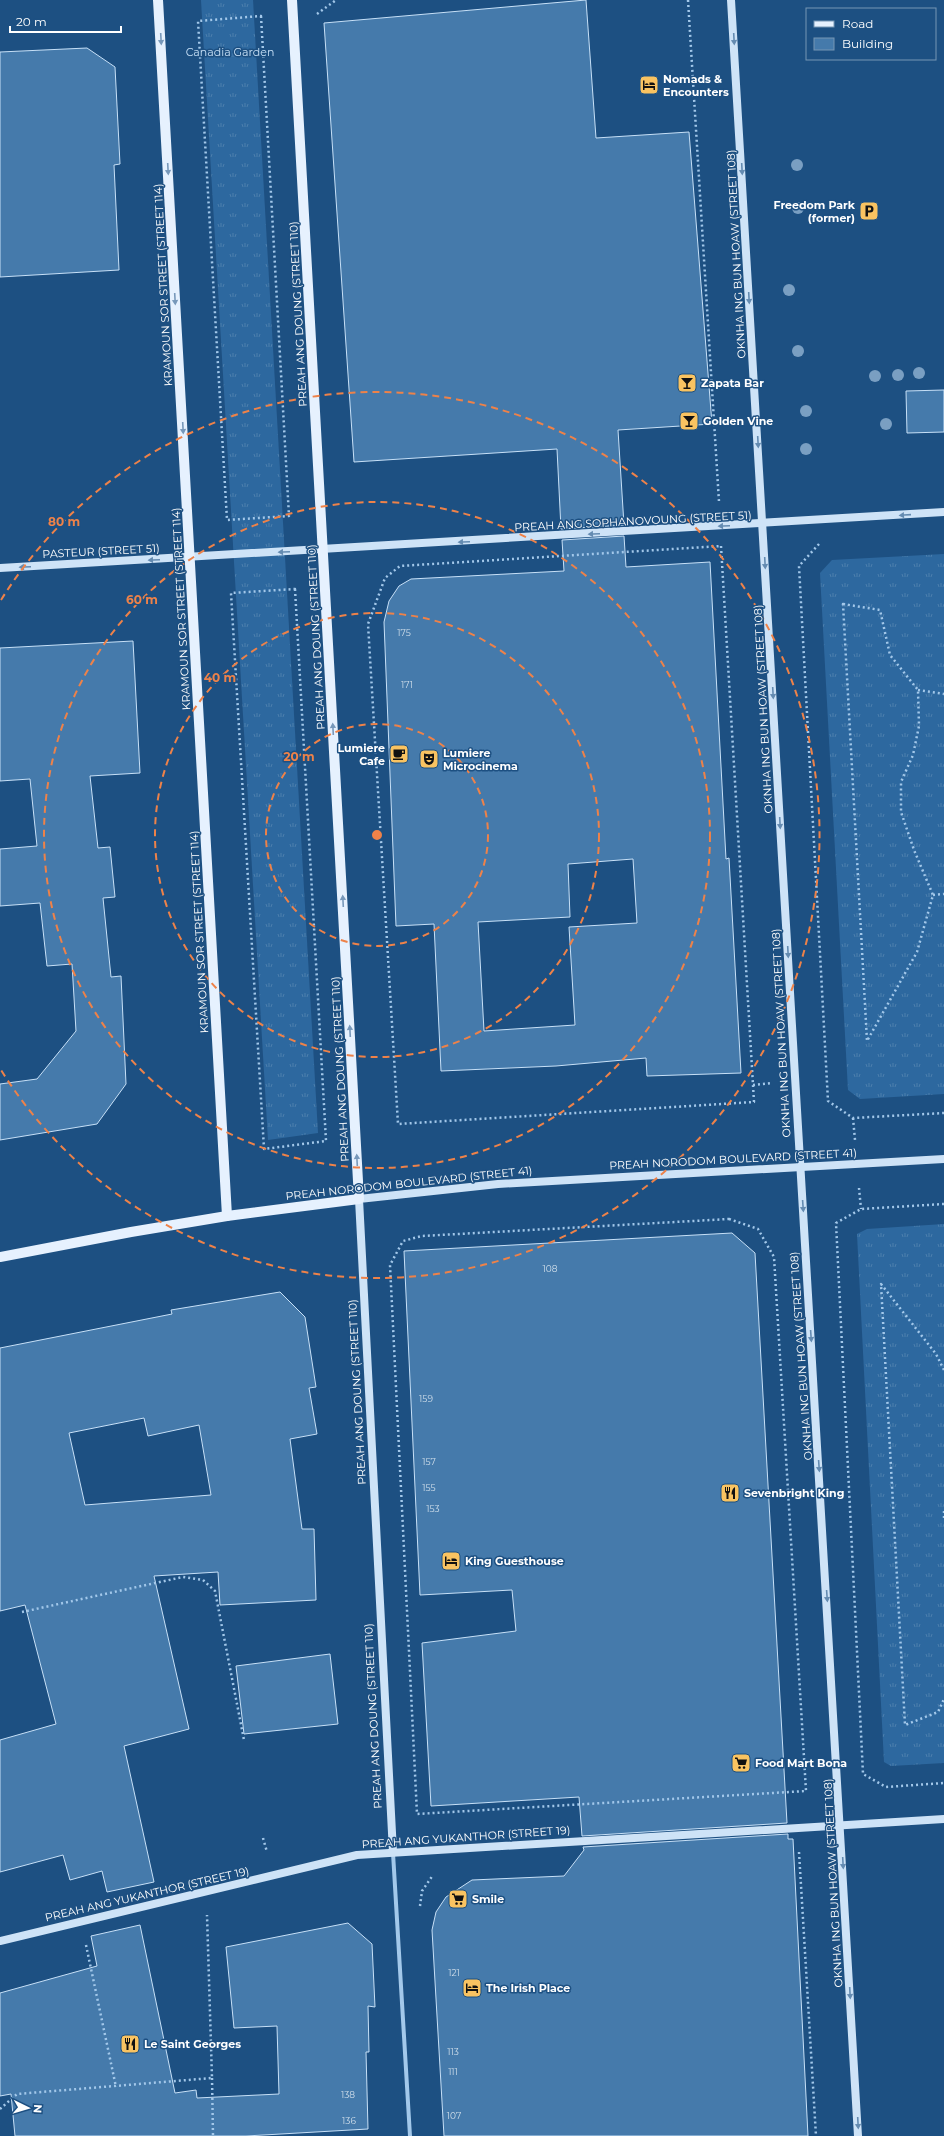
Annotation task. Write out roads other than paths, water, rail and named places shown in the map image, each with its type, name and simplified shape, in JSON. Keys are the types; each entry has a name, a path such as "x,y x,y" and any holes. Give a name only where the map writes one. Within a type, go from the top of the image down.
{"main road":[{"name":"KRAMOUN SOR STREET (STREET 114)","path":"158,0 227,1216"},
{"name":"PREAH ANG DOUNG (STREET 110)","path":"292,0 359,1199"},
{"name":"PREAH NORODOM BOULEVARD (STREET 41)","path":"0,1257 131,1232 227,1216 359,1199"}],"street":[{"name":"OKNHA ING BUN HOAW (STREET 108)","path":"731,0 800,1168 841,1824 858,2136"},
{"name":"PREAH ANG SOPHANOVOUNG (STREET 51)","path":"323,550 944,512"},
{"name":"PASTEUR (STREET 51)","path":"0,568 323,550"},
{"name":"PREAH NORODOM BOULEVARD (STREET 41)","path":"359,1199 498,1184 944,1160"},
{"name":"PREAH ANG DOUNG (STREET 110)","path":"359,1199 392,1852 410,2136"},
{"name":"PREAH ANG YUKANTHOR (STREET 19)","path":"0,1941 357,1855 841,1824 944,1819"}],"place":[{"name":"Nomads & Encounters","path":"649,85"},
{"name":"Freedom Park (former)","path":"869,211"},
{"name":"Zapata Bar","path":"687,383"},
{"name":"Golden Vine","path":"689,421"},
{"name":"Lumiere Cafe","path":"399,754"},
{"name":"Lumiere Microcinema","path":"429,759"},
{"name":"Sevenbright King","path":"730,1493"},
{"name":"King Guesthouse","path":"451,1561"},
{"name":"Food Mart Bona","path":"741,1763"},
{"name":"Smile","path":"458,1899"},
{"name":"The Irish Place","path":"472,1988"},
{"name":"Le Saint Georges","path":"130,2044"}],"park label":[{"name":"Canadia Garden","path":"230,52"}]}
